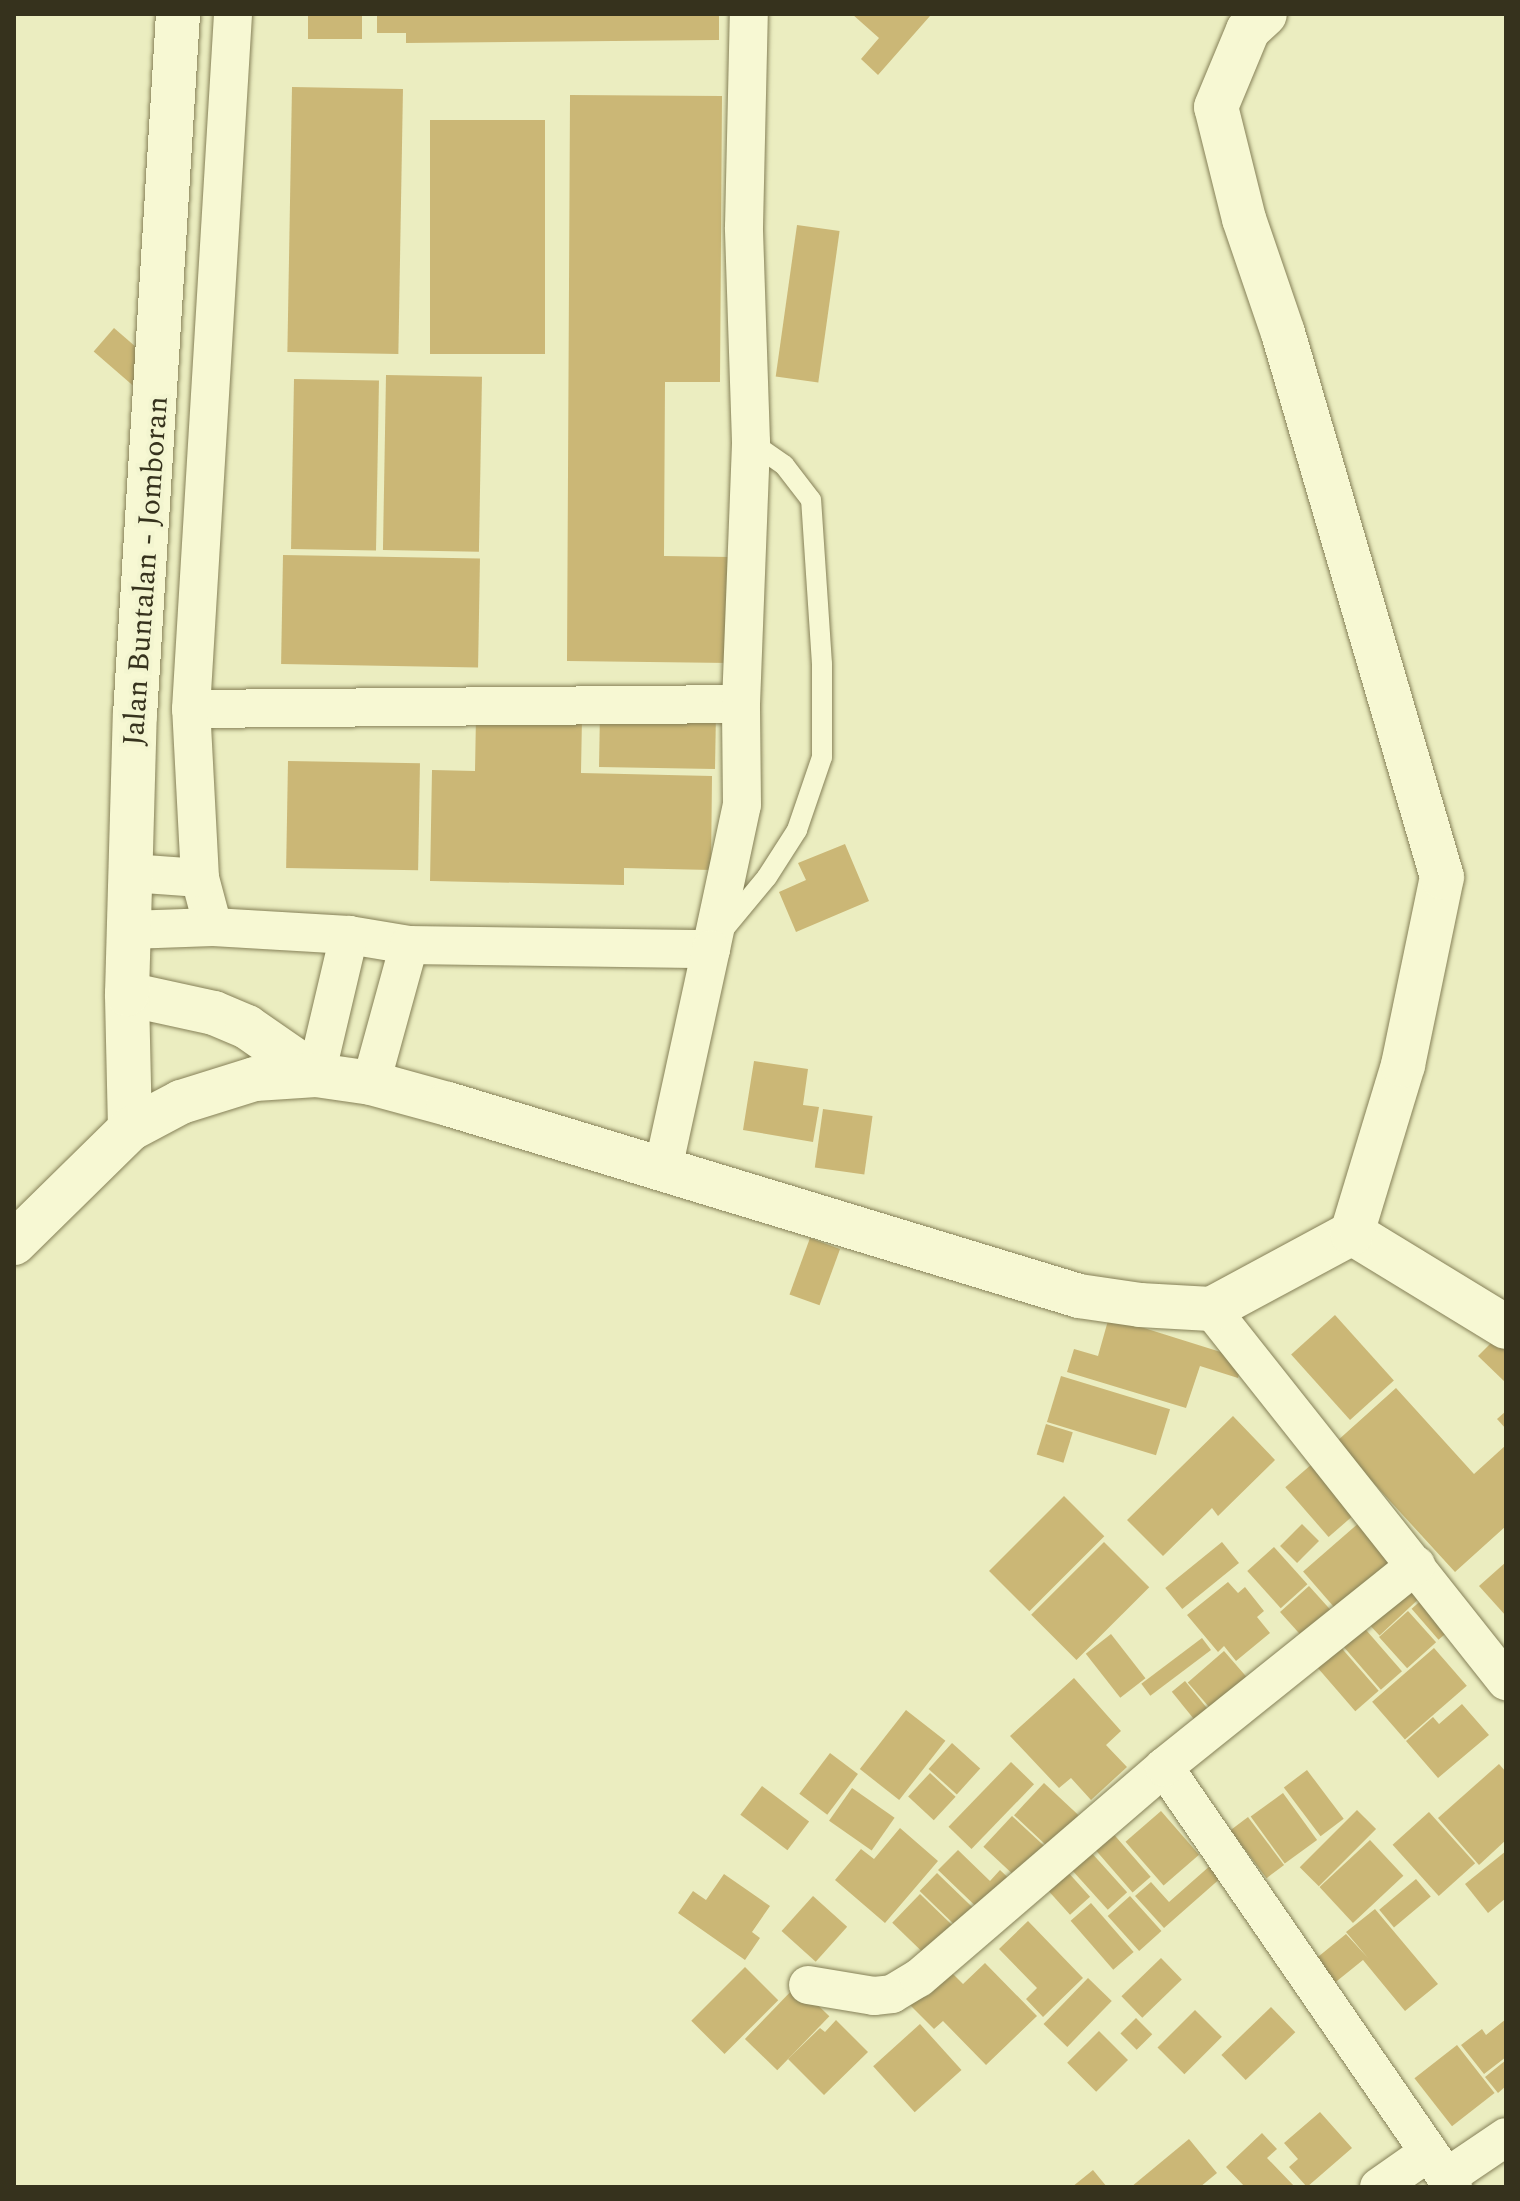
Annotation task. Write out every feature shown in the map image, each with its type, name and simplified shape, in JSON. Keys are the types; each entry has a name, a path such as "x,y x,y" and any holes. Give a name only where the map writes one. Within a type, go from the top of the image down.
{"street":[{"name":"Jalan Buntalan - Jomboran","path":"130,1129 127,994 135,715 178,14"},
{"path":"213,927 200,878 191,709 233,14"},
{"path":"663,1169 742,805 741,704 751,442 744,227 749,14"},
{"path":"14,1243 130,1129 181,1102 255,1079 316,1075 371,1083 855,1225 1079,1296 1140,1305 1211,1309 1352,1233 1403,1065 1442,877 1283,333 1244,219 1216,107 1248,30 1265,14"},
{"path":"191,709 741,704"},
{"path":"131,873 200,878"},
{"path":"129,930 213,927 349,935 409,945 711,949"},
{"path":"316,1075 349,935"},
{"path":"371,1083 409,945"},
{"path":"127,994 214,1013 247,1027 316,1075"},
{"path":"1352,1233 1506,1327"},
{"path":"1211,1309 1506,1681"},
{"path":"808,1985 874,1996 892,1994 919,1978 1164,1767 1416,1565"},
{"path":"1164,1767 1443,2172"},
{"path":"1379,2187 1443,2172 1506,2137"}],"lane":[{"path":"711,949 738,910 767,877 797,830 822,757 822,664 811,500 784,465 751,442"}],"building":[{"path":"308,14 362,14 362,39 308,39"},
{"path":"377,14 719,14 719,40 406,43 406,33 377,33"},
{"path":"852,14 930,16 878,75 861,59 879,38"},
{"path":"292,87 403,89 398,354 287,352"},
{"path":"570,95 722,96 720,382 665,382 664,556 730,557 730,663 567,661"},
{"path":"430,120 545,120 545,354 430,354"},
{"path":"797,225 840,231 818,382 776,377"},
{"path":"114,328 159,367 139,391 94,351"},
{"path":"386,375 482,377 479,552 383,550"},
{"path":"294,379 379,380 376,550 291,549"},
{"path":"283,555 480,558 478,667 281,664"},
{"path":"600,711 716,713 715,769 599,767"},
{"path":"476,715 582,717 581,773 712,776 711,870 624,868 624,885 430,881 432,770 475,771"},
{"path":"288,761 420,763 418,870 286,868"},
{"path":"845,844 869,901 796,932 779,892 806,880 798,863"},
{"path":"754,1061 808,1069 803,1105 819,1107 813,1142 743,1130"},
{"path":"823,1109 873,1116 864,1174 815,1167"},
{"path":"810,1238 840,1249 820,1305 789,1294"},
{"path":"1335,1315 1394,1380 1350,1420 1291,1354"},
{"path":"1109,1317 1243,1359 1238,1378 1200,1366 1186,1408 1067,1372 1074,1349 1098,1356"},
{"path":"1502,1332 1506,1336 1506,1383 1478,1356"},
{"path":"1061,1376 1170,1409 1156,1455 1047,1422"},
{"path":"1396,1388 1474,1474 1506,1445 1506,1526 1455,1572 1336,1442"},
{"path":"1506,1411 1506,1429 1497,1419"},
{"path":"1233,1416 1275,1460 1218,1516 1212,1508 1163,1556 1127,1520"},
{"path":"1046,1424 1073,1432 1063,1463 1037,1455"},
{"path":"1320,1457 1363,1507 1329,1537 1285,1487"},
{"path":"1064,1496 1104,1536 1029,1611 989,1571"},
{"path":"1368,1515 1405,1558 1340,1614 1303,1571"},
{"path":"1302,1524 1319,1541 1297,1563 1280,1546"},
{"path":"1104,1542 1149,1587 1076,1660 1031,1615"},
{"path":"1222,1542 1239,1563 1182,1609 1165,1588"},
{"path":"1274,1547 1307,1584 1281,1608 1247,1571"},
{"path":"1506,1562 1506,1616 1479,1586"},
{"path":"1228,1582 1238,1593 1245,1587 1264,1611 1257,1617 1270,1633 1236,1661 1224,1646 1218,1652 1187,1615"},
{"path":"1404,1584 1418,1599 1380,1636 1365,1620"},
{"path":"1309,1586 1334,1614 1305,1640 1280,1612"},
{"path":"1432,1591 1459,1622 1439,1640 1412,1609"},
{"path":"1408,1611 1436,1642 1407,1668 1379,1637"},
{"path":"1360,1623 1402,1671 1381,1690 1339,1641"},
{"path":"1111,1634 1145,1678 1120,1698 1086,1654"},
{"path":"1202,1638 1211,1650 1150,1696 1141,1684"},
{"path":"1338,1644 1379,1691 1355,1711 1315,1664"},
{"path":"1434,1648 1467,1686 1405,1740 1372,1702"},
{"path":"1224,1651 1255,1687 1219,1719 1188,1682"},
{"path":"1074,1678 1121,1731 1106,1745 1127,1767 1091,1800 1071,1778 1059,1788 1010,1736"},
{"path":"1185,1681 1215,1718 1202,1729 1172,1692"},
{"path":"1462,1704 1489,1735 1438,1778 1406,1741 1433,1717 1439,1724"},
{"path":"906,1710 945,1741 899,1800 860,1769"},
{"path":"952,1743 980,1768 957,1794 929,1769"},
{"path":"830,1753 858,1774 827,1815 799,1794"},
{"path":"1011,1762 1034,1784 971,1849 948,1827"},
{"path":"1499,1764 1506,1772 1506,1840 1479,1865 1438,1818"},
{"path":"1307,1770 1344,1819 1321,1836 1284,1787"},
{"path":"930,1773 956,1797 934,1820 908,1796"},
{"path":"1044,1783 1081,1818 1051,1850 1014,1815"},
{"path":"762,1786 809,1822 787,1850 740,1815"},
{"path":"852,1788 895,1818 872,1851 829,1821"},
{"path":"1283,1793 1317,1840 1285,1863 1251,1817"},
{"path":"1357,1810 1376,1829 1319,1886 1300,1867"},
{"path":"1161,1811 1199,1855 1164,1886 1126,1842"},
{"path":"1429,1812 1475,1863 1439,1896 1393,1845"},
{"path":"1012,1816 1049,1850 1020,1881 983,1847"},
{"path":"1248,1817 1284,1865 1267,1878 1230,1830"},
{"path":"900,1828 938,1861 885,1923 835,1880 861,1849 874,1859"},
{"path":"1110,1830 1151,1877 1133,1893 1092,1846"},
{"path":"1370,1840 1403,1876 1353,1923 1320,1887"},
{"path":"958,1850 990,1881 1000,1870 1017,1886 987,1917 938,1870"},
{"path":"1089,1850 1127,1892 1108,1910 1070,1867"},
{"path":"1506,1851 1506,1898 1488,1913 1465,1884"},
{"path":"1220,1857 1231,1869 1164,1928 1135,1896 1151,1882 1169,1902"},
{"path":"1066,1870 1090,1897 1070,1915 1046,1888"},
{"path":"937,1873 983,1917 966,1935 920,1891"},
{"path":"724,1874 770,1906 752,1932 760,1938 745,1960 678,1913 693,1891 706,1900"},
{"path":"1416,1879 1431,1897 1394,1927 1379,1910"},
{"path":"920,1894 962,1935 935,1964 892,1923"},
{"path":"813,1896 847,1927 816,1962 782,1931"},
{"path":"1130,1896 1161,1931 1139,1951 1108,1916"},
{"path":"1091,1903 1134,1952 1113,1970 1071,1921"},
{"path":"1375,1909 1438,1984 1405,2011 1363,1960 1332,1985 1313,1961 1346,1934 1368,1958 1346,1932"},
{"path":"1028,1921 1083,1978 1043,2017 1026,1999 1037,1988 999,1949"},
{"path":"1161,1958 1182,1980 1142,2018 1121,1996"},
{"path":"985,1963 1037,2016 986,2065 943,2021 934,2029 909,2004 947,1968 963,1984"},
{"path":"745,1967 778,2000 724,2054 691,2021"},
{"path":"1088,1978 1112,2001 1067,2047 1044,2024"},
{"path":"797,1985 829,2016 777,2070 745,2039"},
{"path":"1271,2007 1295,2032 1246,2080 1221,2055"},
{"path":"1195,2010 1222,2037 1184,2074 1158,2047"},
{"path":"1136,2018 1152,2034 1137,2050 1120,2034"},
{"path":"1506,2019 1506,2057 1484,2074 1461,2045 1482,2029 1486,2035"},
{"path":"836,2020 868,2052 824,2095 788,2059 820,2028 825,2032"},
{"path":"920,2024 961,2070 915,2112 873,2066"},
{"path":"1099,2031 1128,2060 1096,2092 1067,2063"},
{"path":"1457,2045 1495,2093 1452,2126 1414,2078"},
{"path":"1506,2060 1506,2086 1498,2093 1485,2077"},
{"path":"1320,2112 1352,2148 1307,2187 1289,2167 1298,2159 1284,2143"},
{"path":"1262,2133 1277,2149 1267,2158 1295,2187 1245,2187 1226,2167"},
{"path":"1189,2139 1217,2173 1200,2187 1131,2187"},
{"path":"1093,2170 1107,2187 1072,2187"}]}
